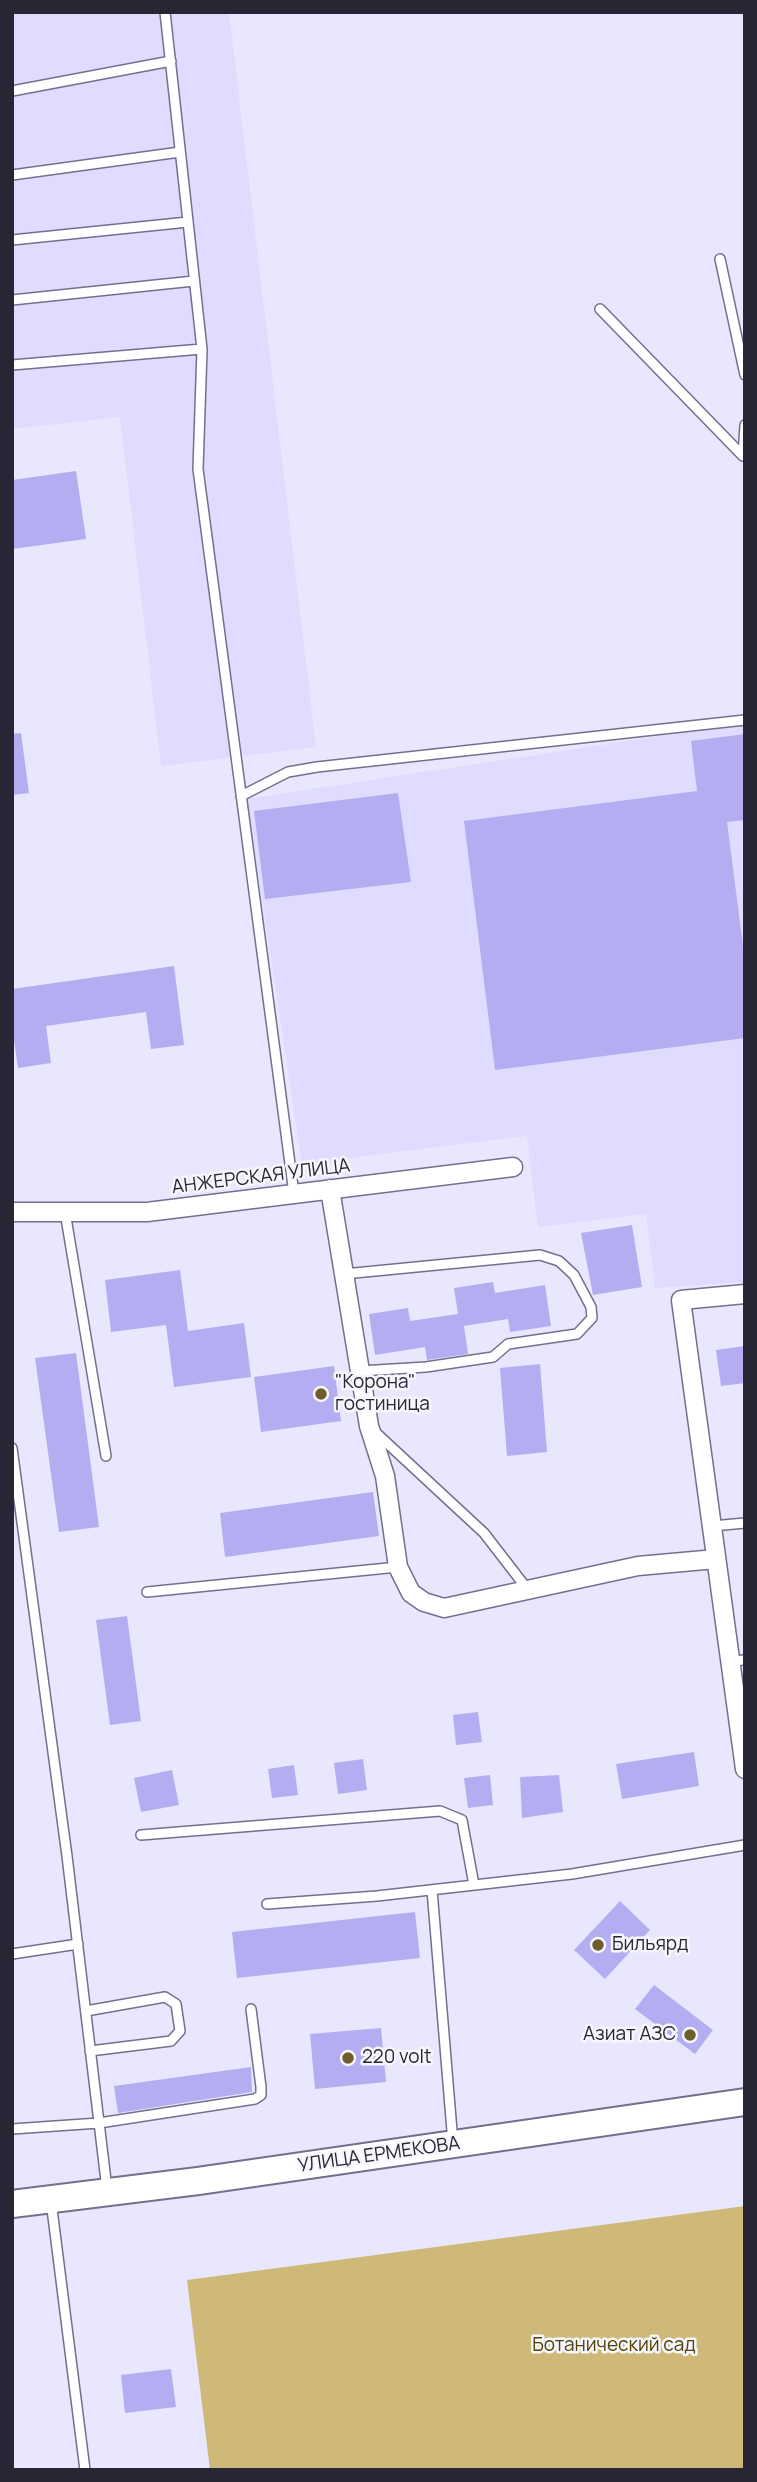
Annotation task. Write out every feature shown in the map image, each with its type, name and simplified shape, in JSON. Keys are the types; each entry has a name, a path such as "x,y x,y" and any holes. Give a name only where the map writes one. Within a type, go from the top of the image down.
{"main road":[{"name":"УЛИЦА ЕРМЕКОВА","path":"12,2204 745,2102"}],"street":[{"name":"АНЖЕРСКАЯ УЛИЦА","path":"12,1212 147,1212 513,1167"},
{"path":"330,1189 369,1426 385,1476 398,1567 411,1594 424,1602 444,1608 638,1566 716,1559"},
{"path":"745,1294 681,1300 716,1559 737,1660 745,1769"}],"lane":[{"path":"165,12 202,349 198,469 294,1194"},
{"path":"12,91 171,61"},
{"path":"12,174 180,152"},
{"path":"12,240 188,222"},
{"path":"720,259 745,375"},
{"path":"12,300 194,281"},
{"path":"600,309 744,458"},
{"path":"12,365 202,349"},
{"path":"744,458 745,425"},
{"path":"241,796 288,772 317,767 745,720"},
{"path":"65,1212 106,1456"},
{"path":"344,1275 540,1255 559,1261 574,1275 591,1307 592,1318 577,1334 508,1344 493,1357 426,1367 360,1371"},
{"path":"369,1426 484,1533 528,1590"},
{"path":"12,1448 78,1944 107,2192"},
{"path":"712,1526 745,1523"},
{"path":"147,1592 398,1567"},
{"path":"141,1835 440,1811 461,1820 474,1885"},
{"path":"267,1904 432,1890 572,1874 745,1845"},
{"path":"432,1890 453,2144"},
{"path":"12,1954 78,1944"},
{"path":"86,2011 165,1997 176,2004 180,2031 171,2041 90,2051"},
{"path":"12,2129 99,2123 255,2099 261,2095 261,2087 251,2009"},
{"path":"50,2199 85,2470"}],"shaded area":[{"path":"12,12 229,12 316,747 161,766 120,417 12,429"},
{"path":"745,723 745,1282 655,1288 646,1214 538,1227 527,1136 302,1164 247,799"}],"green space":[{"name":"Ботанический сад","path":"745,2206 745,2470 210,2470 187,2280"}],"building":[{"path":"76,471 86,539 12,549 12,480"},
{"path":"21,733 29,793 12,795 12,734"},
{"path":"745,734 745,820 727,822 745,961 745,1038 495,1070 464,821 697,791 691,741"},
{"path":"398,793 411,882 265,899 254,811"},
{"path":"174,966 184,1045 151,1049 146,1012 46,1026 51,1063 18,1068 12,1026 12,989"},
{"path":"632,1225 642,1287 593,1295 581,1233"},
{"path":"180,1270 188,1331 244,1323 251,1377 174,1387 166,1325 111,1332 105,1280"},
{"path":"493,1282 495,1293 545,1285 551,1326 510,1332 508,1319 464,1326 468,1354 427,1360 425,1347 375,1355 369,1314 408,1308 410,1321 458,1314 454,1288"},
{"path":"745,1346 745,1383 721,1386 716,1350"},
{"path":"76,1353 99,1527 59,1532 35,1358"},
{"path":"540,1364 547,1452 507,1456 500,1368"},
{"path":"334,1366 341,1421 261,1432 254,1377"},
{"path":"373,1492 379,1536 225,1557 220,1513"},
{"path":"127,1616 141,1721 110,1725 96,1620"},
{"path":"478,1712 482,1742 456,1745 453,1715"},
{"path":"694,1752 699,1786 622,1799 616,1764"},
{"path":"363,1759 367,1790 338,1794 334,1763"},
{"path":"294,1765 298,1795 272,1798 268,1769"},
{"path":"172,1770 179,1805 141,1812 134,1778"},
{"path":"490,1775 493,1805 468,1808 464,1778"},
{"path":"559,1775 563,1812 522,1818 520,1777"},
{"path":"620,1901 650,1930 605,1979 574,1950"},
{"path":"415,1912 420,1958 237,1978 232,1932"},
{"path":"654,1985 713,2030 695,2054 635,2009"},
{"name":"220 volt","path":"381,2028 386,2082 315,2089 310,2034"},
{"path":"251,2067 252,2092 118,2113 114,2086"},
{"path":"171,2369 176,2407 125,2413 121,2375"}],"place":[{"name":"\"Корона\" гостиница","path":"321,1394"},
{"name":"Бильярд","path":"598,1945"},
{"name":"Азиат АЗС","path":"690,2035"},
{"name":"220 volt","path":"348,2058"}]}
